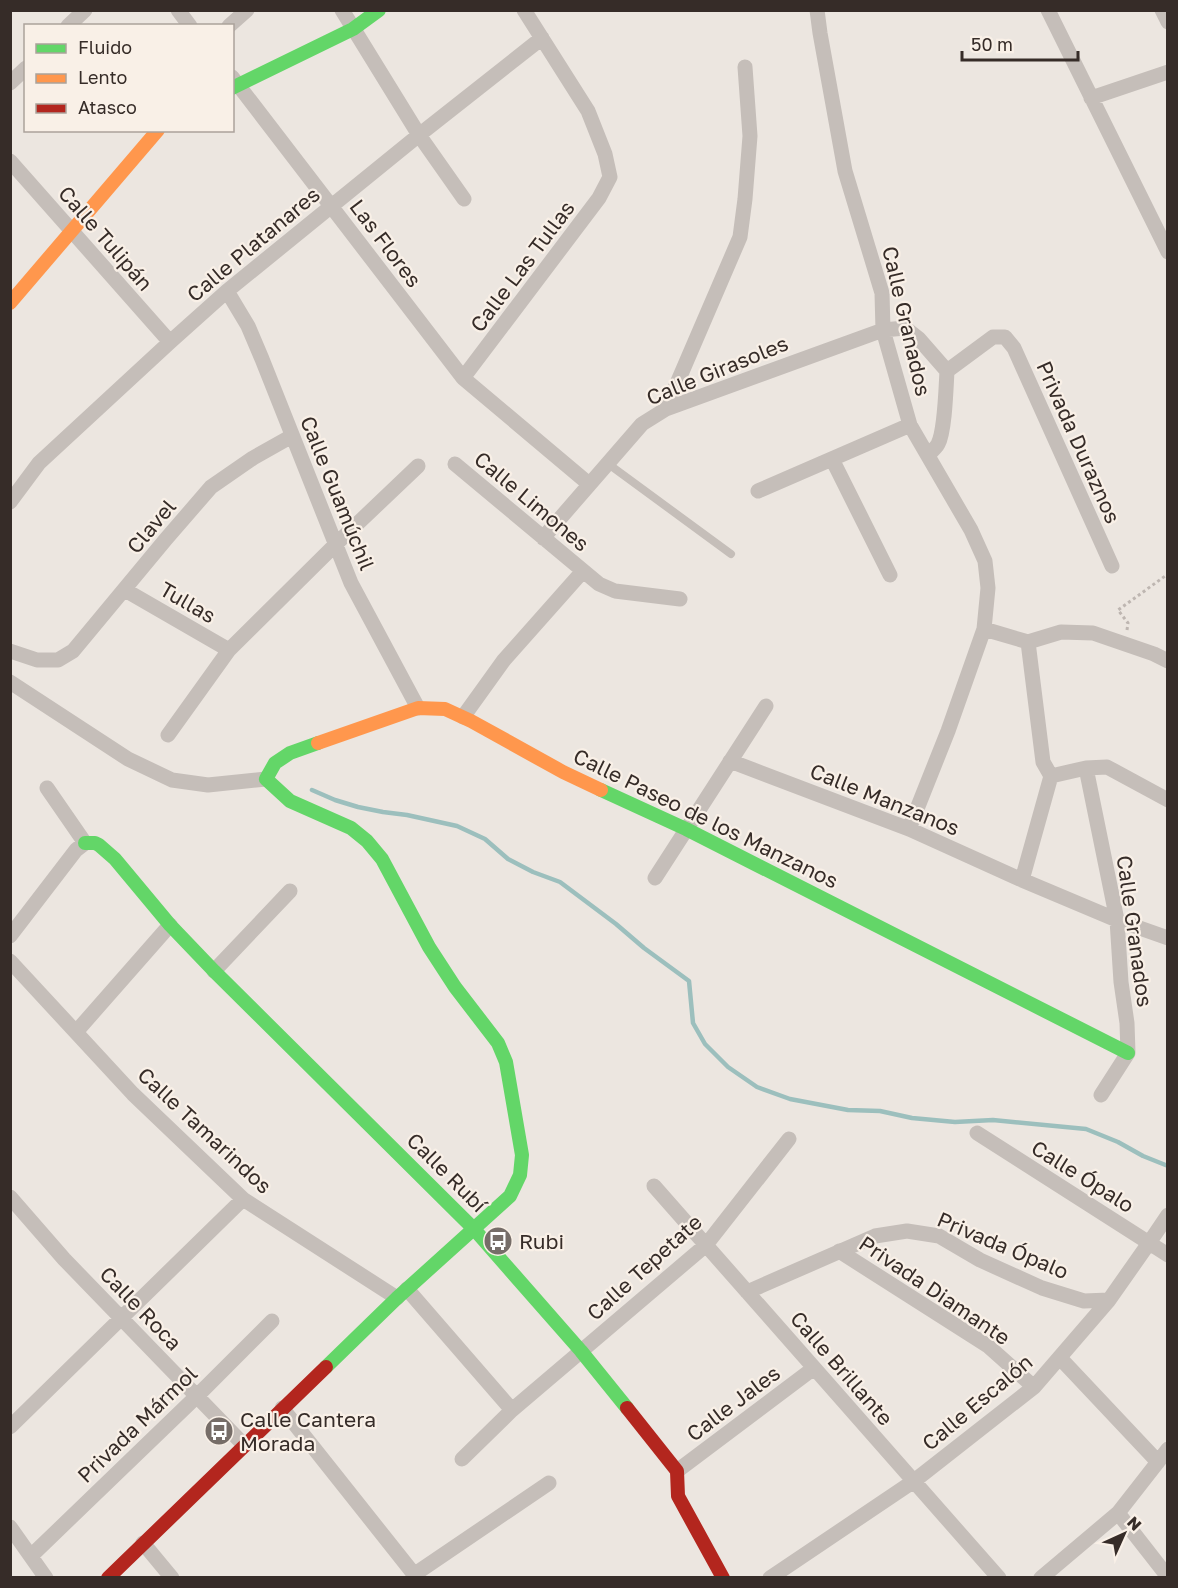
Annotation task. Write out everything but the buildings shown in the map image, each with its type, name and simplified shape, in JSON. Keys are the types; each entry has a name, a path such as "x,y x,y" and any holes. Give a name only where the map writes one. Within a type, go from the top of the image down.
{"street":[{"path":"70,24 85,10"},
{"path":"178,10 188,24"},
{"path":"231,24 247,10"},
{"path":"342,10 420,135 464,199"},
{"path":"235,83 353,29 379,10"},
{"path":"524,10 542,38"},
{"name":"Calle Granados","path":"817,10 845,171 882,293 883,330 910,425 971,530 985,561 988,588 984,629 948,731 909,829"},
{"path":"1048,10 1167,252"},
{"path":"1162,10 1167,22"},
{"name":"Calle Platanares","path":"10,502 39,463 227,291 542,38"},
{"name":"Calle Las Tullas","path":"463,378 599,198 610,177 605,154 588,111 542,38"},
{"path":"666,409 740,237 750,136 745,67"},
{"path":"10,83 24,70"},
{"path":"1091,98 1167,72"},
{"name":"Las Flores","path":"235,83 463,378 590,484"},
{"path":"10,303 156,132"},
{"name":"Calle Tulipán","path":"10,161 170,342"},
{"name":"Calle Guamúchil","path":"227,291 248,326 351,583 418,708"},
{"path":"883,330 905,328 919,339 947,371 941,435 938,446 928,455"},
{"name":"Calle Girasoles","path":"543,538 642,424 666,409 883,330"},
{"name":"Privada Duraznos","path":"947,371 993,337 1005,337 1014,348 1112,566"},
{"path":"758,491 910,425"},
{"name":"Clavel","path":"10,651 37,660 58,660 73,651 211,488 253,458 292,436"},
{"path":"832,459 890,574"},
{"name":"Calle Limones","path":"455,464 600,584 615,591 680,599"},
{"path":"168,735 229,650 418,466"},
{"path":"464,717 504,660 583,571"},
{"name":"Tullas","path":"125,590 229,650"},
{"path":"984,629 1028,642 1061,632 1093,633 1154,654 1167,661"},
{"path":"1022,880 1051,777 1043,762 1028,642"},
{"path":"10,682 128,759 172,780 208,785 266,779 290,801 351,828 367,841 382,859 429,946 455,987 498,1044 506,1062 522,1155 520,1176 510,1196 402,1293 108,1578"},
{"path":"655,878 766,706"},
{"name":"Calle Paseo de los Manzanos","path":"266,779 275,763 290,753 418,708 446,709 563,772 686,829 1128,1053"},
{"name":"Calle Manzanos","path":"730,761 909,829 1022,880 1117,920 1167,938"},
{"path":"1051,777 1086,768 1107,767 1167,800"},
{"name":"Calle Granados","path":"1086,768 1117,920 1128,1053"},
{"path":"10,936 76,850 85,843 47,788"},
{"name":"Calle Rubí","path":"85,843 99,845 114,859 170,925 214,971 474,1229 581,1351 676,1471 678,1496 723,1578"},
{"path":"214,971 290,891"},
{"path":"76,1032 170,925"},
{"name":"Calle Tamarindos","path":"10,961 133,1094 243,1199 402,1293 512,1410"},
{"path":"1101,1095 1128,1053"},
{"name":"Calle Ópalo","path":"976,1133 1167,1255"},
{"name":"Calle Tepetate","path":"462,1459 512,1410 706,1245 789,1139"},
{"name":"Calle Brillante","path":"654,1186 999,1578"},
{"name":"Calle Roca","path":"10,1197 64,1258 244,1445"},
{"path":"10,1427 243,1199"},
{"name":"Calle Escalón","path":"770,1578 914,1482 1034,1387 1109,1300 1167,1215"},
{"name":"Privada Ópalo","path":"747,1292 875,1236 907,1231 939,1236 980,1260 1042,1288 1084,1301 1109,1300"},
{"name":"Privada Diamante","path":"839,1251 988,1346 1034,1387"},
{"name":"Privada Mármol","path":"31,1556 272,1321"},
{"path":"1041,1578 1118,1513 1163,1456 1060,1358"},
{"name":"Calle Jales","path":"676,1471 814,1368"},
{"path":"282,1408 416,1576 549,1483"},
{"path":"1118,1513 1167,1577"},
{"path":"10,1527 46,1578"},
{"path":"143,1543 172,1578"}],"lane":[{"path":"607,464 731,554"}],"path":[{"path":"1125,644 1128,623 1118,610 1167,574"}],"waterway":[{"path":"312,790 358,807 457,826 485,839 508,859 560,882 689,981 693,1023 705,1044 728,1067 757,1087 790,1099 848,1110 880,1111 912,1118 955,1122 993,1120 1086,1129 1168,1166"}],"traffic: fast":[{"path":"234,87 353,29 379,10"},
{"path":"318,743 290,753 275,763 266,779 290,801 351,828 367,841 382,859 429,947 455,987 498,1043 506,1062 522,1155 520,1175 510,1196 397,1298 326,1367"},
{"path":"601,790 686,829 1128,1053"},
{"path":"85,843 99,845 115,859 170,925 214,971 474,1229 581,1351 627,1408"}],"traffic: slow":[{"path":"10,303 156,132"},
{"path":"318,743 418,708 445,709 601,790"}],"traffic: jam":[{"path":"108,1578 326,1367"},
{"path":"627,1408 677,1471 678,1496 723,1578"}],"place":[{"name":"Rubi","path":"498,1241"},
{"name":"Calle Cantera Morada","path":"219,1431"}]}
